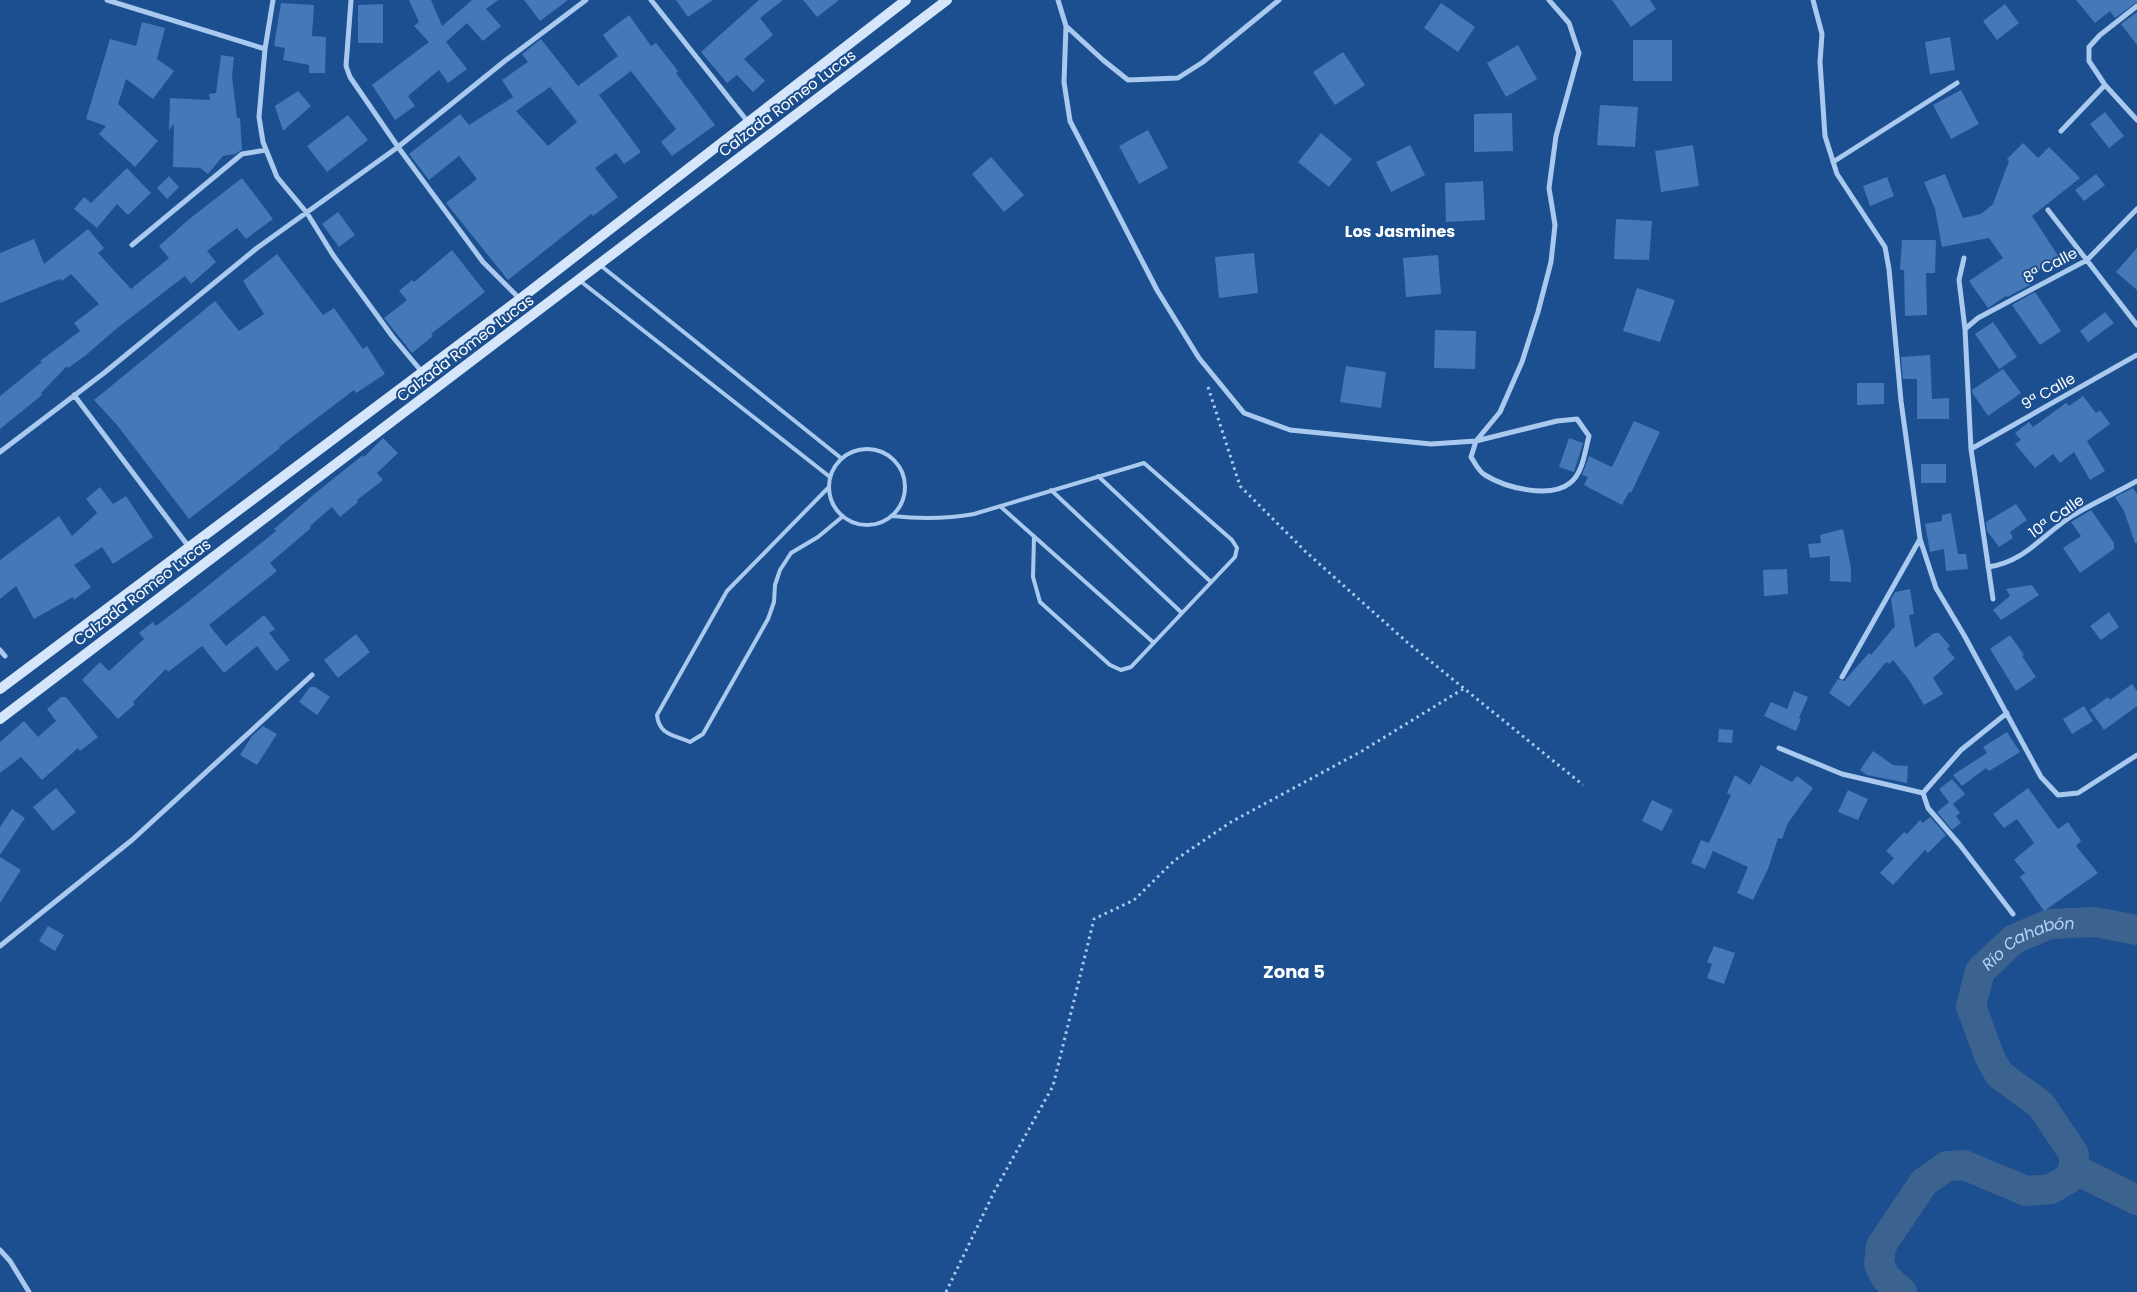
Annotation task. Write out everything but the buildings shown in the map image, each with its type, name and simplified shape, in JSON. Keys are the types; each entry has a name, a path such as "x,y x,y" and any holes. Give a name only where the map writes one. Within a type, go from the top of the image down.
{"street":[{"path":"107,0 265,49"},
{"path":"273,0 265,49 259,117 266,150 277,177 307,213 333,255 392,336 422,372"},
{"path":"351,0 346,66 350,77 398,147 483,262 520,299"},
{"path":"0,452 119,361 257,248 398,147 506,60 586,0"},
{"path":"651,0 748,122"},
{"name":"Calzada Romeo Lucas","path":"0,689 520,299 906,0"},
{"name":"Calzada Romeo Lucas","path":"0,718 600,265 946,0"},
{"path":"1058,0 1066,26 1064,82 1070,121 1157,290 1199,358 1244,413 1290,430 1431,444 1476,441 1557,421 1577,419 1589,436 1583,462 1572,482 1558,490 1540,492 1509,485 1484,475 1471,457 1476,441 1500,412 1522,362 1538,312 1550,262 1556,224 1549,188 1556,136 1579,54 1569,23 1549,0"},
{"path":"1066,26 1128,80 1178,78 1202,62 1279,0"},
{"path":"1813,0 1822,34 1820,62 1825,136 1837,174 1885,247 1889,269 1901,401 1920,539 1936,588 2041,777 2058,795 2078,793 2137,755"},
{"path":"2137,6 2100,35 2089,47 2089,61 2105,85 2137,120"},
{"path":"1833,162 1956,83"},
{"path":"2061,131 2105,85"},
{"path":"132,245 242,154 266,150"},
{"name":"8ª Calle","path":"1965,329 1978,318 2088,260 2137,209"},
{"path":"2048,210 2137,325"},
{"path":"1964,258 1959,280 1965,329 1971,449 1993,599"},
{"name":"9ª Calle","path":"1971,449 2137,355"},
{"path":"74,395 189,547"},
{"name":"10ª Calle","path":"1988,567 2005,565 2022,555 2072,517 2137,481"},
{"path":"1842,677 1920,539"},
{"path":"0,650 5,656"},
{"path":"0,946 132,840 312,675"},
{"path":"1923,793 1961,750 2007,714"},
{"path":"1780,748 1842,774 1923,793"},
{"path":"1923,793 1928,808 1960,845 2013,914"},
{"path":"0,1250 10,1261 29,1292"}],"lane":[{"path":"600,265 841,458"},
{"path":"580,280 830,477"},
{"path":"872,449 892,457 904,476 906,486 900,508 883,522 873,525 857,524 842,517 830,498 828,488 834,467 841,458 850,452 872,449"},
{"path":"892,516 922,519 950,518 974,514 1144,463 1232,540 1237,548 1234,557 1154,643 1131,667 1121,670 1110,665 1040,602 1032,577 1034,536"},
{"path":"1098,476 1211,582"},
{"path":"828,488 728,591 657,715 658,725 663,730 690,742 703,734 768,619 774,602 774,585 780,570 791,553 818,536 842,517"},
{"path":"1051,490 1182,613"},
{"path":"1001,506 1154,643"}],"path":[{"path":"1208,386 1240,486 1306,552 1408,643 1583,785"},
{"path":"946,1292 995,1190 1053,1086 1094,919 1134,900 1175,860 1231,822 1362,751 1463,689"}],"waterway":[{"name":"Río Cahabón","path":"1902,1292 1886,1278 1879,1264 1881,1246 1924,1182 1947,1166 1964,1165 2026,1191 2051,1189 2068,1179 2074,1169 2074,1154 2041,1105 1999,1074 1990,1058 1971,1006 1980,971 2014,939 2050,924 2095,922 2137,930"},
{"name":"Río Cahabón","path":"2074,1169 2137,1200"}],"district":[{"name":"Los Jasmines","path":"1400,231"},
{"name":"Zona 5","path":"1294,971"}]}
